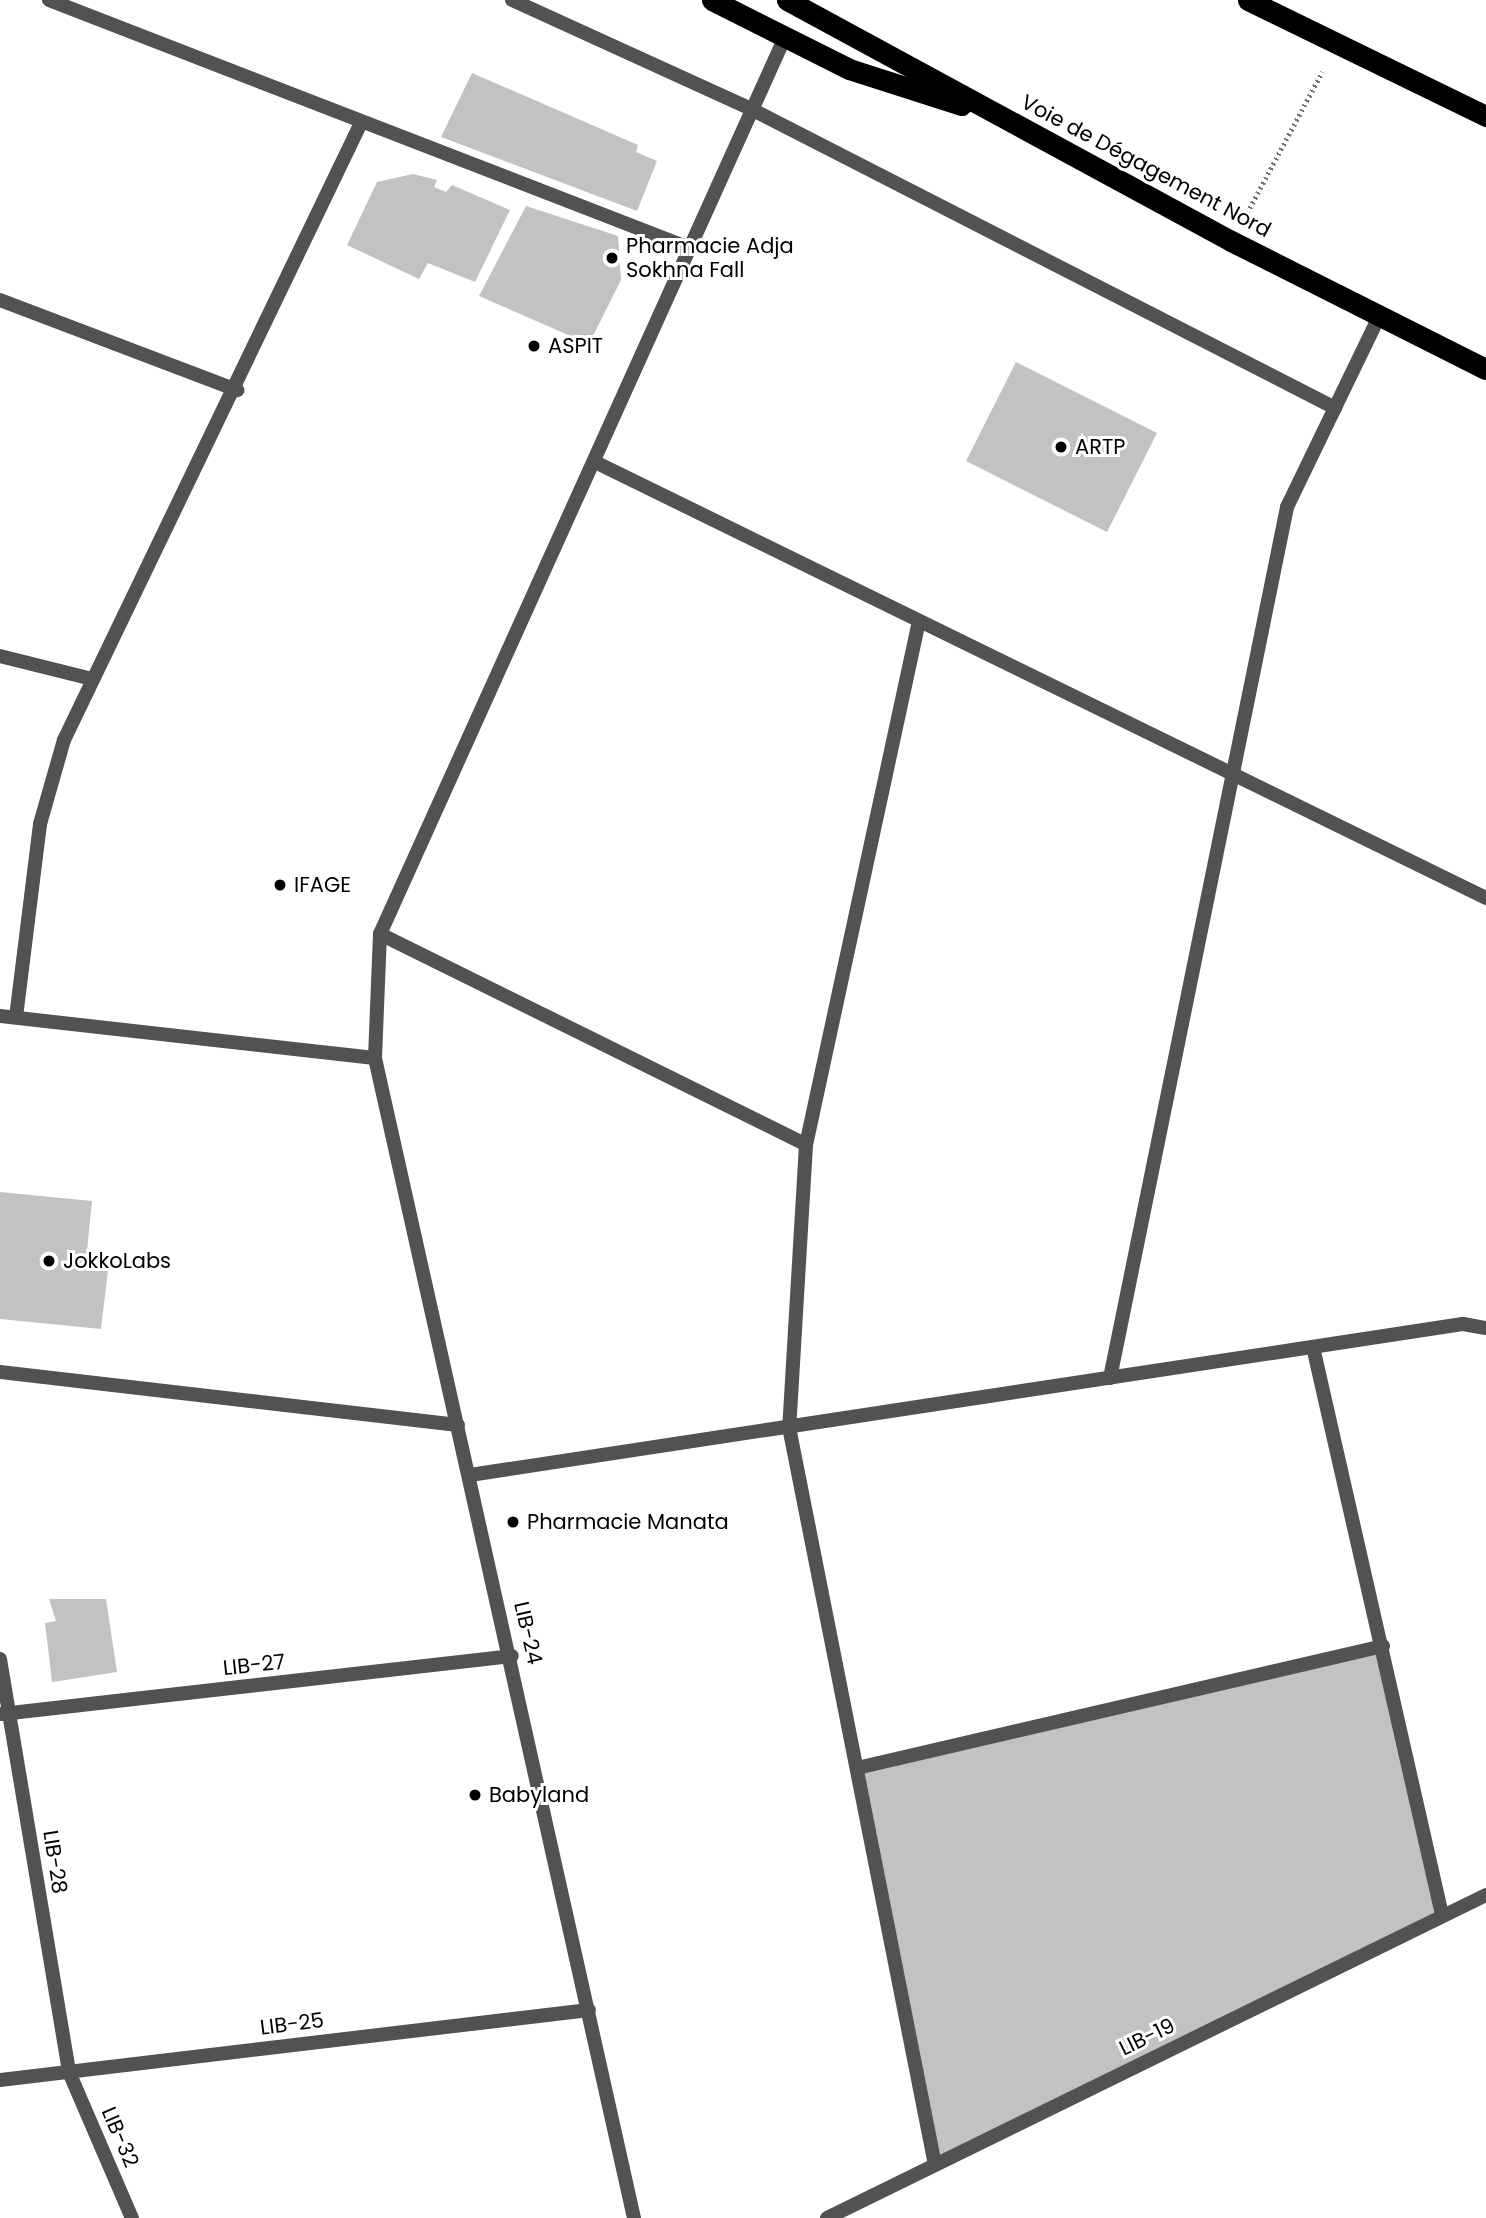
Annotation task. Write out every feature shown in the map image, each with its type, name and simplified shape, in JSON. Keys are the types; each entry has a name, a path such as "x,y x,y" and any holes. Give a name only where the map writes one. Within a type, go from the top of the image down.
{"highway":[{"path":"712,0 849,69 1010,121"},
{"name":"Voie de Dégagement Nord","path":"787,0 1231,241 1486,369"},
{"path":"1248,0 1339,42 1486,116"}],"street":[{"path":"49,0 692,249"},
{"path":"512,0 753,110 1335,408"},
{"path":"785,37 692,249 380,933 806,1145"},
{"path":"16,1017 40,824 64,740 237,390 361,123"},
{"path":"0,300 237,390"},
{"path":"1110,1378 1287,507 1380,316"},
{"path":"595,462 1486,898"},
{"path":"919,621 806,1145 789,1427 935,2165"},
{"path":"0,656 92,679"},
{"name":"LIB-24","path":"380,933 374,1058 512,1656 634,2218"},
{"path":"0,1016 374,1058"},
{"path":"470,1475 1463,1324 1486,1328"},
{"path":"1313,1347 1442,1915"},
{"path":"0,1372 458,1425"},
{"path":"857,1768 1383,1646"},
{"name":"LIB-27","path":"5,1714 512,1656"},
{"name":"LIB-28","path":"0,1659 5,1714 69,2072"},
{"name":"LIB-19","path":"827,2218 1486,1895"},
{"name":"LIB-25","path":"0,2080 589,2010"},
{"name":"LIB-32","path":"69,2072 132,2218"}],"path":[{"path":"1231,241 1339,42"}],"building":[{"path":"472,73 638,145 636,152 657,161 637,211 441,137"},
{"path":"413,174 437,180 434,187 446,192 452,185 510,210 475,282 428,263 419,279 347,245 377,182"},
{"path":"526,206 618,236 621,280 589,344 479,296"},
{"name":"ARTP","path":"1016,362 1157,433 1107,532 966,461"},
{"name":"JokkoLabs","path":"0,1192 92,1201 86,1260 109,1262 101,1329 0,1319"},
{"path":"49,1599 106,1599 117,1672 52,1682 45,1623 56,1621"},
{"path":"1383,1646 1442,1915 935,2165 857,1768"}],"place":[{"name":"Pharmacie Adja Sokhna Fall","path":"612,258"},
{"name":"ASPIT","path":"534,346"},
{"name":"ARTP","path":"1061,447"},
{"name":"IFAGE","path":"280,885"},
{"name":"JokkoLabs","path":"49,1261"},
{"name":"Pharmacie Manata","path":"513,1522"},
{"name":"Babyland","path":"475,1795"}]}
